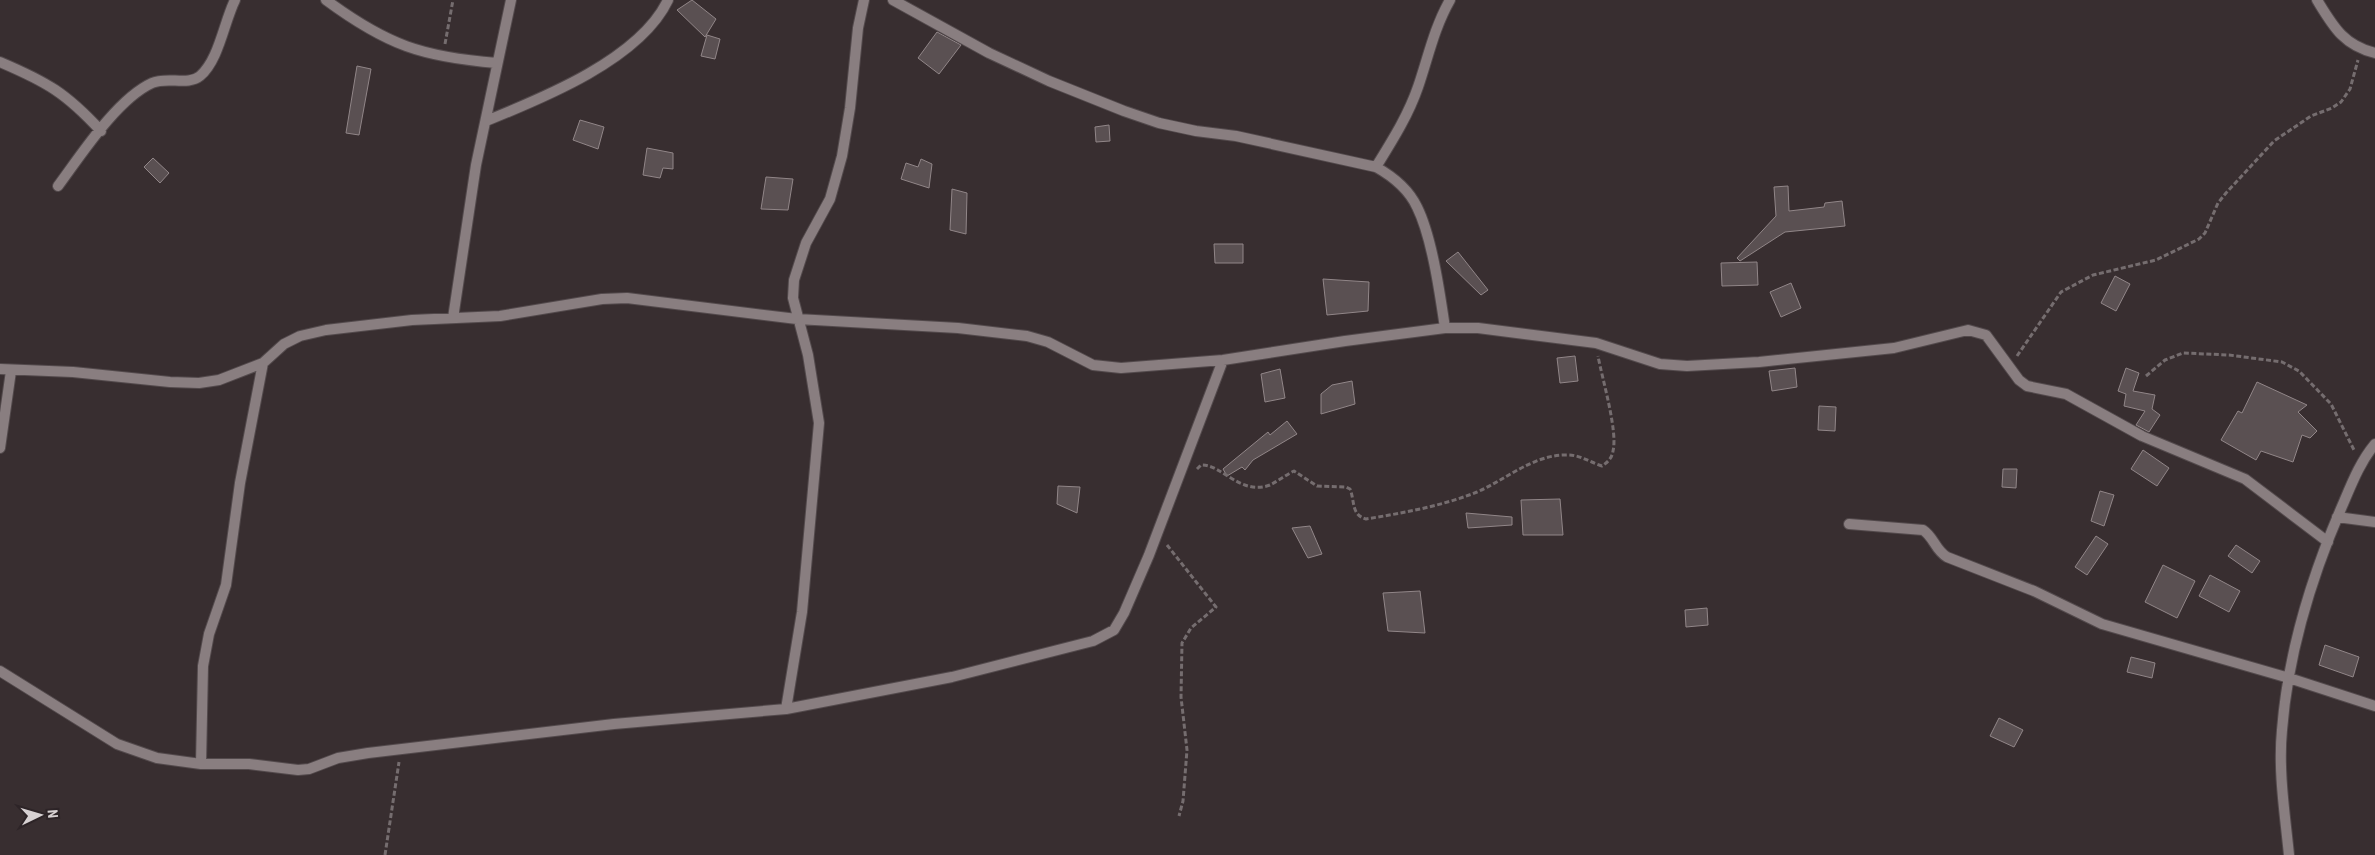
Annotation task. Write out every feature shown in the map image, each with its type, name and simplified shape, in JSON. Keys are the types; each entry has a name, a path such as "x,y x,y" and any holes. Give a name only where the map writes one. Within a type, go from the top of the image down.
{"street":[{"path":"58,186 124,103 151,83 161,79 194,80 201,76 217,48 235,0"},
{"path":"326,0 382,37 414,50 444,57 497,63"},
{"path":"452,318 486,120 511,0"},
{"path":"486,120 569,85 608,60 637,39 654,22 668,0"},
{"path":"786,708 802,612 819,423 808,354 797,319 793,298 794,280 801,256 830,199 842,156 850,108 858,28 864,0"},
{"path":"893,0 989,53 1049,81 1124,111 1159,123 1196,131 1236,136 1376,166 1391,175 1416,206 1424,225 1445,328"},
{"path":"1376,166 1402,124 1418,88 1432,39 1450,0"},
{"path":"2317,0 2333,26 2344,39 2360,49 2375,53"},
{"path":"0,62 28,73 56,89 76,104 100,131"},
{"path":"0,448 5,370 73,372 199,383 219,380 263,363 284,344 300,336 326,330 412,320 500,316 602,299 627,298 797,319 958,328 1027,336 1048,342 1093,365 1121,368 1223,360 1445,328 1478,328 1596,343 1660,364 1720,365 1894,348 1968,330 1986,335 2019,380 2027,386 2066,394 2142,436 2245,479 2328,542"},
{"path":"0,671 117,744 157,758 201,764 249,764 309,770 338,758 400,749 614,724 786,708 952,676 1093,641 1114,630 1124,613 1158,532 1223,360"},
{"path":"201,764 203,666 209,634 226,585 240,483 263,363"},
{"path":"2288,855 2282,769 2282,731 2289,678 2308,598 2328,542 2361,463 2375,444"},
{"path":"2338,517 2375,522"},
{"path":"1849,524 1923,530 1929,534 1938,552 1947,557 2034,591 2102,624 2289,678 2375,706"}],"path":[{"path":"444,57 453,0"},
{"path":"2010,367 2061,292 2093,275 2156,260 2199,239 2205,233 2218,203 2226,192 2274,141 2304,120 2341,102 2350,89 2356,73 2360,49"},
{"path":"1174,489 1201,465 1214,468 1235,482 1258,487 1271,484 1294,471 1317,486 1350,489 1354,510 1357,515 1366,519 1428,508 1458,499 1480,491 1520,469 1564,454 1578,456 1602,466 1608,462 1614,450 1612,425 1596,343"},
{"path":"2146,376 2165,360 2183,354 2229,355 2282,362 2299,371 2331,404 2361,463"},
{"path":"1158,532 1216,607 1191,628 1182,643 1181,697 1187,750 1183,801 1179,816"},
{"path":"385,855 400,749"}],"building":[{"path":"692,0 716,19 705,37 677,10"},
{"path":"937,32 961,45 939,74 918,58"},
{"path":"707,35 720,39 715,59 701,56"},
{"path":"357,66 371,69 359,135 346,133"},
{"path":"580,120 604,127 598,149 573,140"},
{"path":"1109,125 1110,141 1096,142 1095,127"},
{"path":"647,148 673,153 673,169 663,168 660,178 643,175"},
{"path":"153,158 169,173 160,183 144,167"},
{"path":"921,159 932,164 929,188 901,179 906,163 918,167"},
{"path":"766,177 793,179 788,210 761,209"},
{"path":"1788,186 1789,211 1824,207 1825,203 1842,201 1845,226 1785,232 1740,261 1737,258 1776,216 1774,187"},
{"path":"952,189 967,193 966,234 950,230"},
{"path":"1214,244 1243,244 1243,263 1215,263"},
{"path":"1458,252 1488,290 1481,295 1446,261"},
{"path":"1757,262 1758,285 1722,286 1721,263"},
{"path":"2115,276 2130,284 2116,311 2101,303"},
{"path":"1323,279 1369,282 1368,311 1327,315"},
{"path":"1791,283 1801,308 1781,317 1770,292"},
{"path":"1575,356 1578,381 1560,383 1557,358"},
{"path":"1795,368 1797,387 1772,391 1769,371"},
{"path":"2126,368 2139,373 2133,391 2155,395 2152,409 2160,415 2149,432 2136,425 2145,411 2124,406 2126,394 2118,391"},
{"path":"1280,369 1285,398 1265,402 1261,374"},
{"path":"1352,381 1355,404 1321,414 1321,394 1332,385"},
{"path":"2257,382 2307,405 2298,412 2317,431 2310,438 2302,435 2293,462 2261,451 2256,460 2221,440 2238,411 2242,413"},
{"path":"1819,406 1836,407 1835,431 1818,430"},
{"path":"1287,421 1297,434 1253,460 1245,470 1242,467 1227,476 1223,469 1268,432 1270,435"},
{"path":"2143,450 2169,468 2157,486 2131,469"},
{"path":"2003,469 2017,469 2016,488 2002,487"},
{"path":"1058,486 1080,487 1077,513 1057,504"},
{"path":"2100,491 2114,495 2104,526 2091,521"},
{"path":"1560,499 1563,535 1523,535 1521,500"},
{"path":"1466,513 1512,517 1512,525 1468,528"},
{"path":"1310,526 1322,554 1308,558 1292,528"},
{"path":"2096,536 2108,544 2087,575 2075,567"},
{"path":"2236,545 2260,561 2252,573 2228,556"},
{"path":"2163,565 2195,581 2177,618 2145,602"},
{"path":"2210,575 2240,591 2229,612 2199,596"},
{"path":"1420,591 1425,633 1388,631 1383,593"},
{"path":"1707,608 1708,625 1686,627 1685,610"},
{"path":"2325,645 2359,657 2353,677 2319,665"},
{"path":"2131,657 2155,663 2152,678 2127,672"},
{"path":"1999,718 2023,730 2014,747 1990,736"}]}
